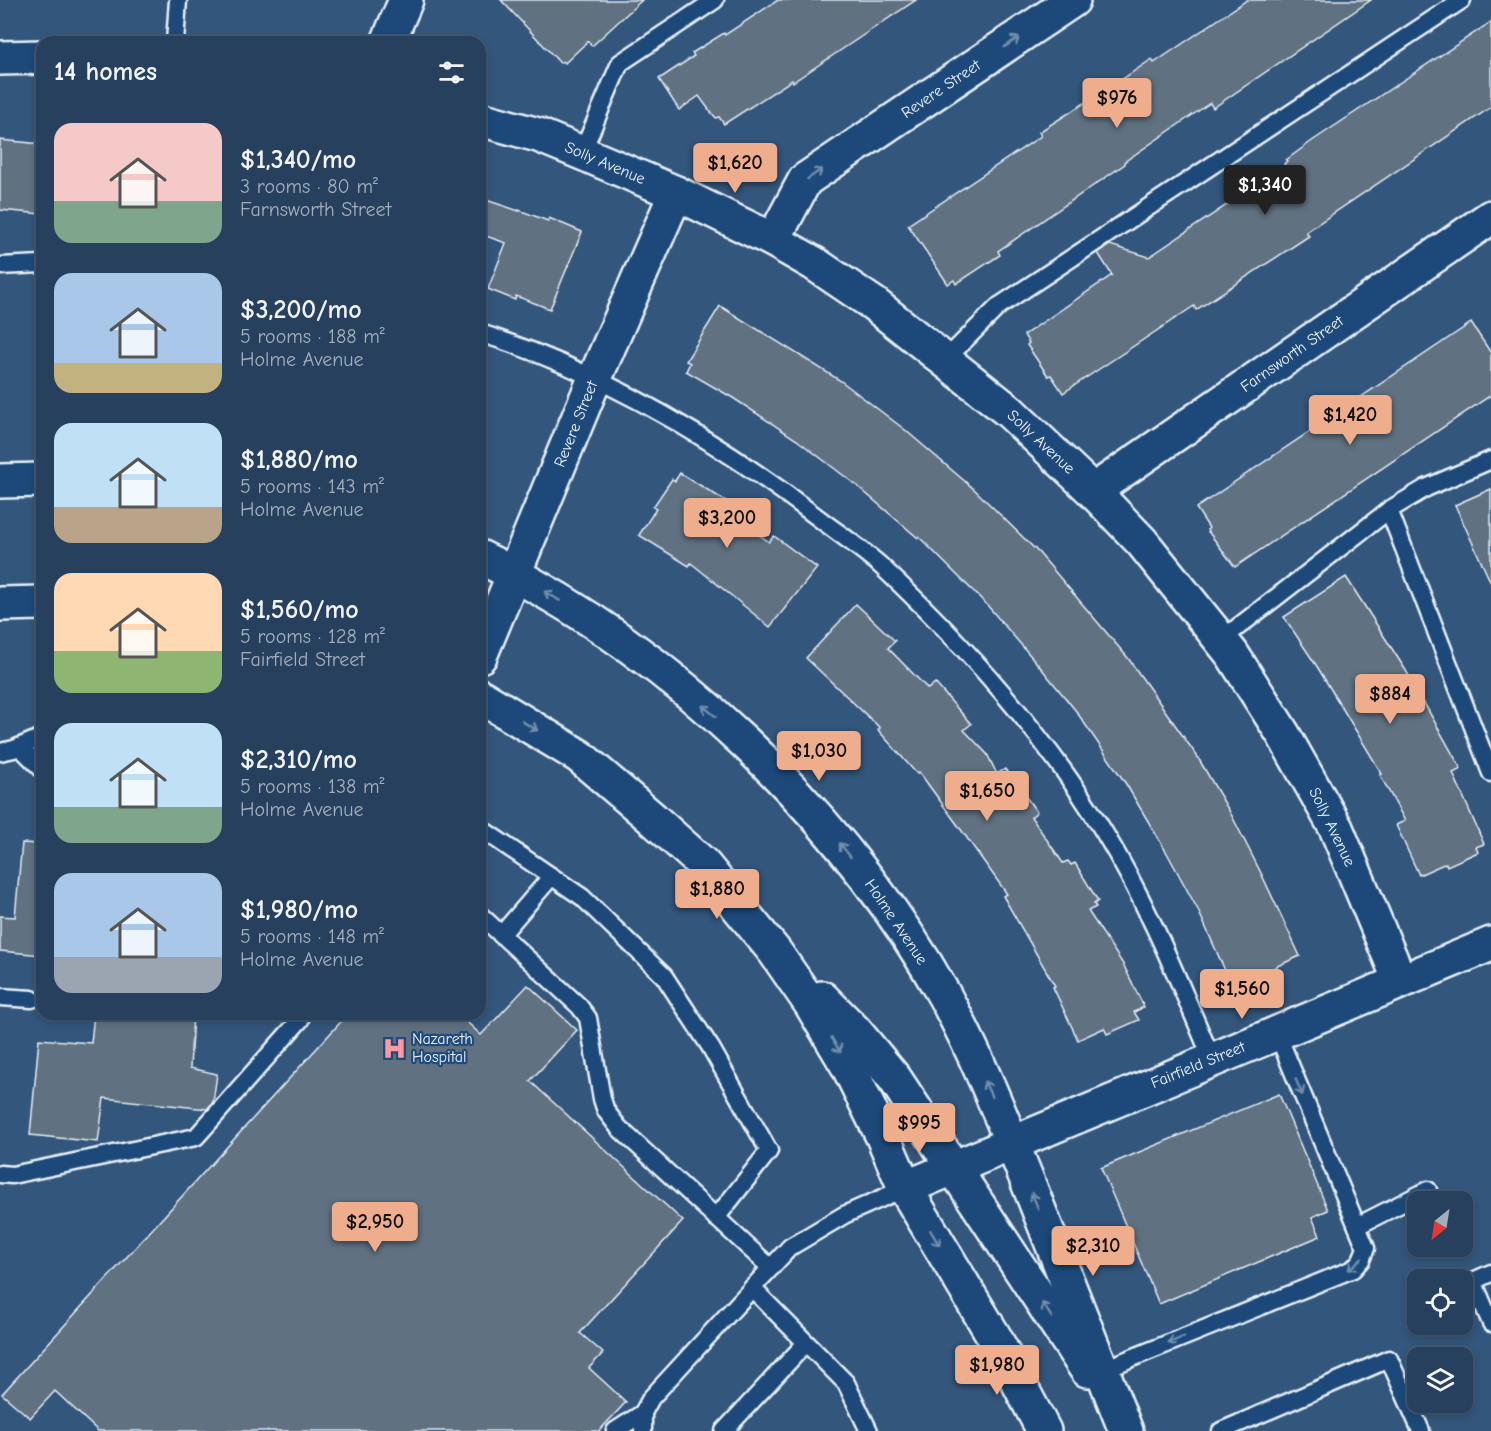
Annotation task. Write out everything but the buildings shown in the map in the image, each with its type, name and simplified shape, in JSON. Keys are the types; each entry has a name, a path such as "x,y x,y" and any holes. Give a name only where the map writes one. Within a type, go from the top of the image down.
{"street":[{"path":"391,36 406,0"},
{"name":"Revere Street","path":"773,240 805,180 1073,0"},
{"path":"0,58 36,57"},
{"name":"Solly Avenue","path":"486,120 538,135 676,193 773,240 815,264 874,304 946,359 1010,412 1093,490 1142,542 1232,654 1283,734 1336,828 1400,981"},
{"name":"Revere Street","path":"486,642 595,378 676,193"},
{"name":"Farnsworth Street","path":"1093,490 1491,217"},
{"path":"0,481 36,480"},
{"name":"Holme Avenue","path":"486,560 571,608 638,653 735,733 824,824 870,882 897,920 945,997 985,1082 1126,1430"},
{"path":"0,604 36,603"},
{"path":"486,700 579,756 653,819 703,864 775,952 811,1004 848,1066 905,1188 995,1338 1044,1431"},
{"name":"Fairfield Street","path":"905,1188 1491,944"},
{"path":"775,952 855,1030 895,1079 1126,1430"}],"lane":[{"path":"175,36 178,0"},
{"path":"582,153 620,63 715,0"},
{"path":"946,359 999,306 1462,0"},
{"path":"0,266 36,264"},
{"path":"486,335 595,378 672,420 772,483 879,565 964,650 1047,747 1104,832 1154,924 1212,1059"},
{"path":"1221,640 1389,510 1426,488 1491,460"},
{"path":"1389,510 1491,773"},
{"path":"0,752 36,740"},
{"path":"20,747 36,763"},
{"path":"486,832 582,897 664,976 711,1048 769,1151 716,1218"},
{"path":"501,935 551,876"},
{"path":"486,921 579,1006 588,1018 602,1099 606,1111 619,1128 771,1268"},
{"path":"0,997 32,999"},
{"path":"0,1174 12,1175 196,1137 300,1020"},
{"path":"1102,1370 1353,1269 1361,1260 1366,1248 1277,1033"},
{"path":"643,1431 643,1413 651,1398 790,1247 844,1215 905,1188"},
{"path":"1357,1226 1428,1190"},
{"path":"1491,1273 1473,1281 1491,1323"},
{"path":"752,1288 846,1383 869,1431"},
{"path":"724,1431 807,1343"},
{"path":"1221,1431 1389,1359 1421,1431"},
{"path":"615,1431 643,1413"}],"place":[{"name":"Nazareth Hospital","path":"394,1048"}]}
